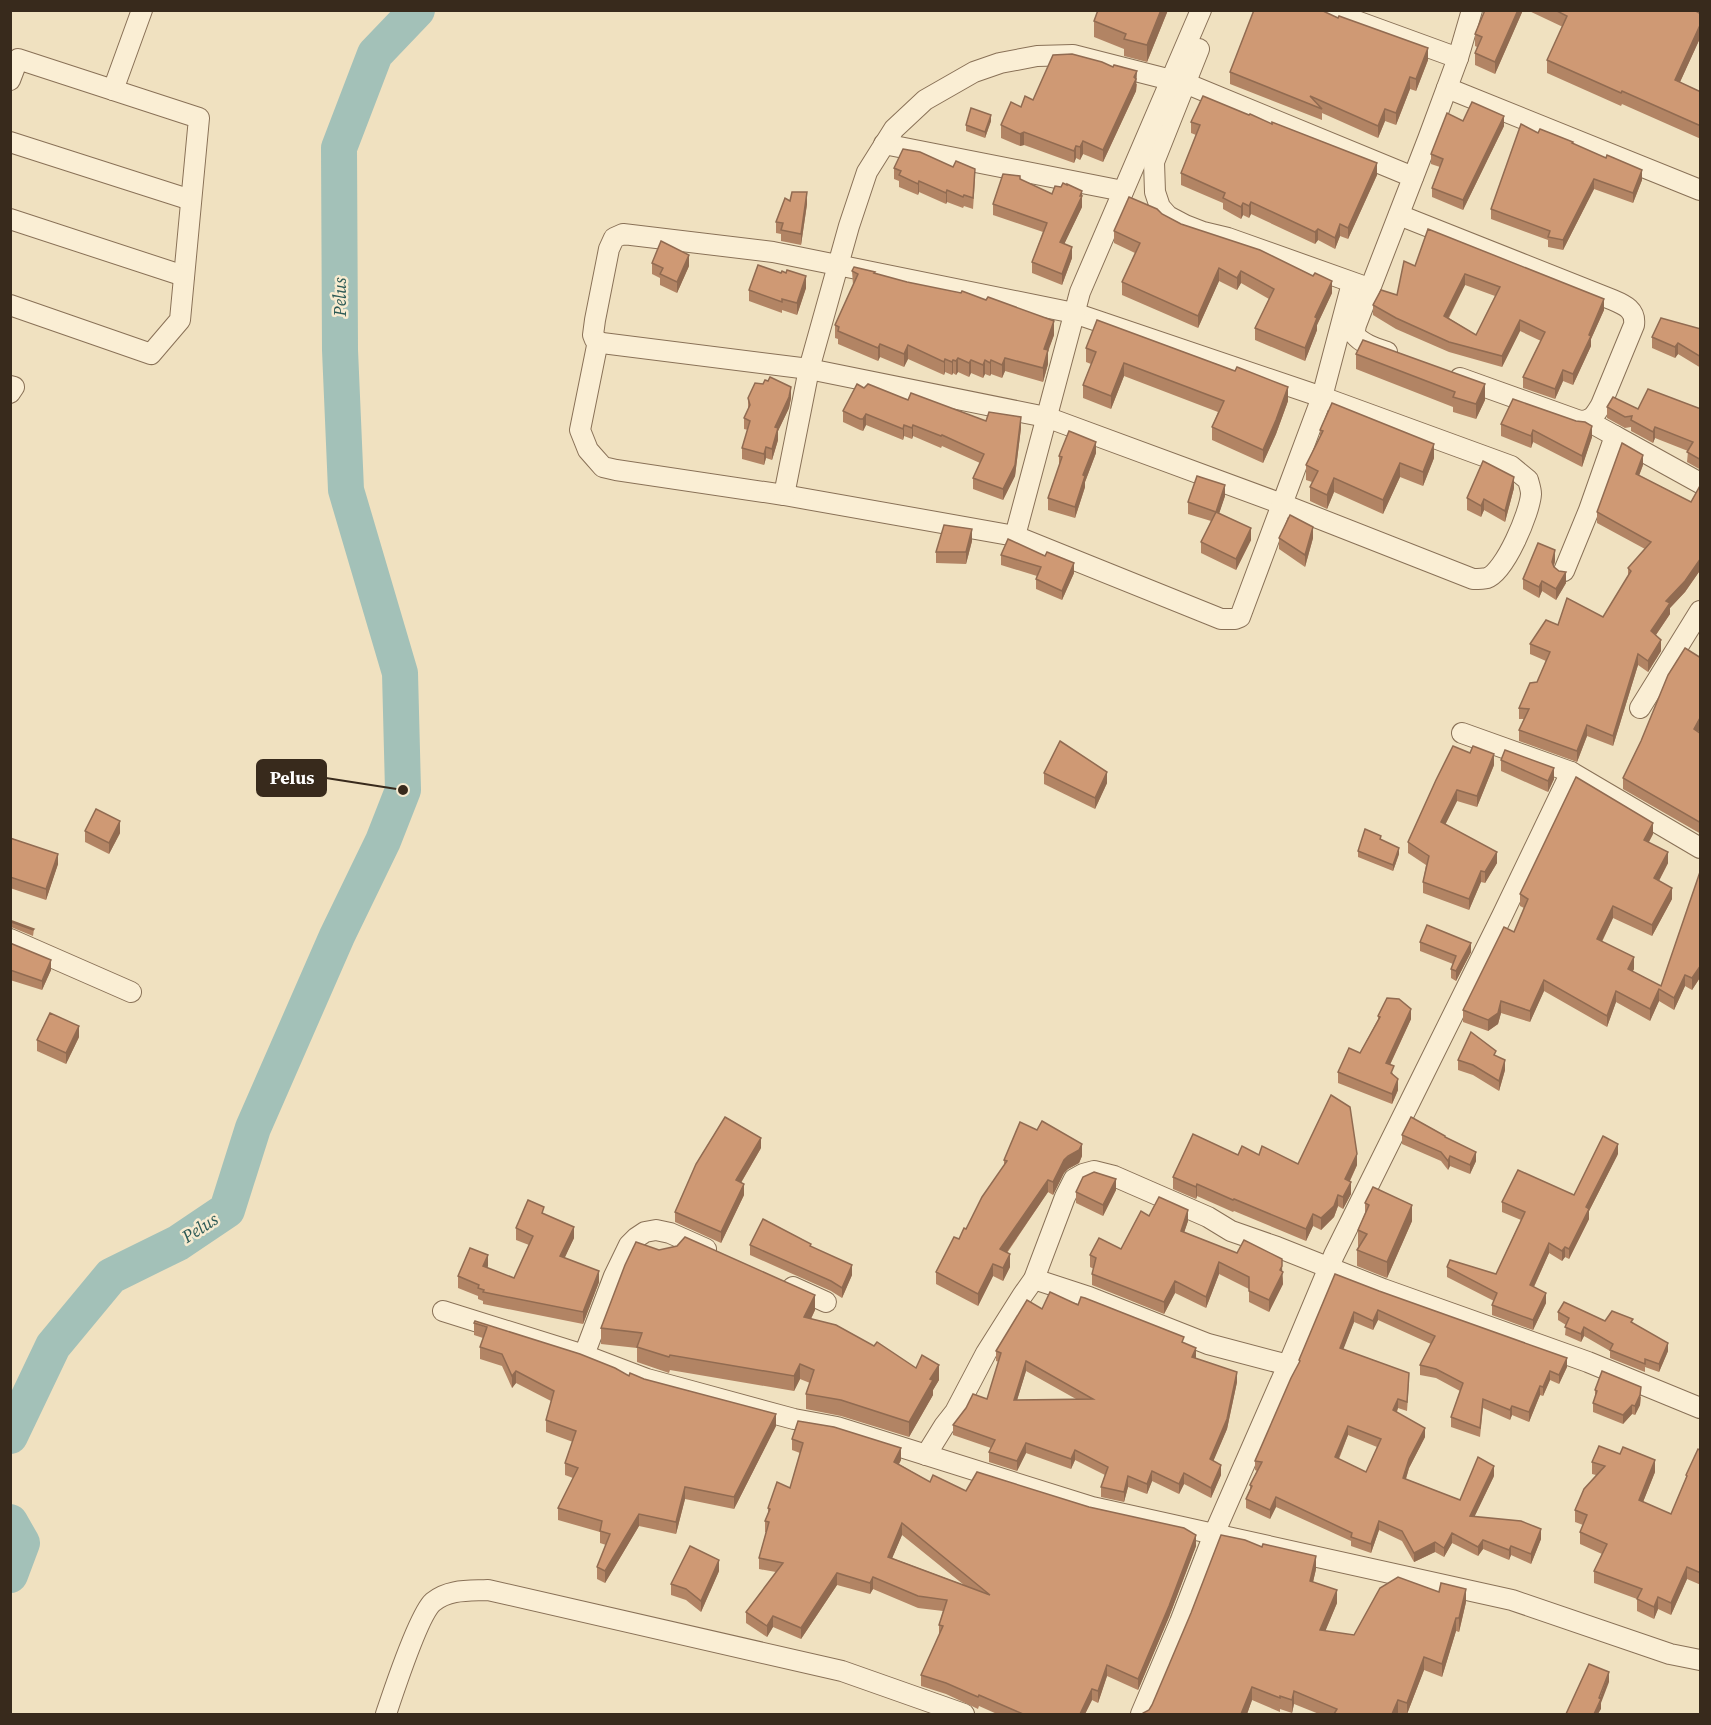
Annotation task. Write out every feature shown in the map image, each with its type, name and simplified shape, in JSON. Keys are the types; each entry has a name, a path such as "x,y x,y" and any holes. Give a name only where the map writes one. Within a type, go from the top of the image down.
{"street":[{"path":"113,90 142,10"},
{"path":"1201,10 1154,162 1155,192 1160,207 1168,216 1203,232 1228,238 1371,289"},
{"path":"1015,536 1080,292 1124,191 1213,10"},
{"path":"1326,10 1458,58"},
{"path":"1402,357 1369,345 1354,334 1458,58 1472,10"},
{"path":"1694,10 1701,13"},
{"path":"784,495 809,369 837,265 867,172 894,129 925,100 974,72 1000,63 1037,56 1073,55 1178,82 1413,177"},
{"path":"10,80 18,59 199,118 180,320 151,354 10,305"},
{"path":"1447,88 1701,190"},
{"path":"10,142 191,200"},
{"path":"884,144 1124,191"},
{"path":"1399,215 1627,306 1635,319 1634,324 1600,405 1595,415 1588,421"},
{"path":"10,219 184,276"},
{"path":"623,234 773,252 1074,313 1512,466 1528,480 1531,494 1515,543 1499,569 1489,578 1473,579 1282,504 1046,417 809,369 598,341 594,340 593,336 609,249 614,238 623,234"},
{"path":"598,341 580,430 588,450 603,466 1015,536 1221,619 1234,619 1240,617 1322,398 1352,283"},
{"path":"1447,373 1580,421 1588,421 1701,483"},
{"path":"10,386 14,387 10,393"},
{"path":"1564,572 1615,435"},
{"path":"1640,708 1701,611"},
{"path":"1462,733 1570,772 1701,848"},
{"path":"1141,1714 1214,1534 1329,1267 1502,916 1570,772"},
{"path":"10,939 131,992"},
{"path":"926,1455 944,1425 955,1412 986,1353 1034,1279 1074,1179 1094,1170 1208,1217 1232,1231 1383,1289 1588,1362 1701,1408"},
{"path":"584,1355 614,1276 629,1245 636,1238 645,1232 663,1231 722,1256"},
{"path":"774,1279 826,1302"},
{"path":"1034,1279 1208,1344 1288,1365"},
{"path":"443,1311 584,1355 647,1378 794,1419 837,1427 1092,1507 1512,1600 1670,1654 1701,1660"},
{"path":"386,1714 424,1614 433,1602 454,1592 488,1590 842,1671 964,1714"}],"building":[{"path":"1098,10 1161,10 1147,45 1124,39 1126,34 1094,21"},
{"path":"1254,10 1321,10 1338,18 1339,16 1428,48 1416,79 1410,77 1396,113 1385,109 1378,126 1310,96 1322,109 1230,72"},
{"path":"1485,10 1518,10 1495,62 1475,53 1482,37 1475,34"},
{"path":"1555,10 1694,10 1701,14 1701,23 1675,80 1701,92 1701,126 1547,60 1567,16"},
{"path":"1072,54 1113,67 1114,65 1137,71 1134,77 1136,79 1103,150 1083,141 1080,147 1076,146 1074,151 1024,132 1020,134 1001,125 1011,102 1021,107 1025,96 1033,100 1053,55"},
{"path":"1203,96 1377,163 1348,228 1340,224 1335,238 1318,229 1315,232 1251,202 1249,206 1243,203 1241,207 1223,198 1225,193 1181,173 1200,125 1191,122"},
{"path":"1472,102 1504,116 1463,200 1432,188 1443,159 1431,154 1447,113 1463,121"},
{"path":"971,108 991,115 985,132 966,125"},
{"path":"1521,124 1538,133 1540,129 1606,158 1607,155 1642,170 1633,193 1594,179 1563,240 1548,237 1550,231 1491,209"},
{"path":"903,149 920,152 953,167 956,161 975,169 973,198 964,195 963,197 947,190 946,193 899,175 901,171 894,168"},
{"path":"1003,174 1020,176 1020,179 1052,194 1055,186 1061,187 1063,183 1082,191 1080,196 1082,196 1060,242 1072,247 1062,274 1032,262 1047,223 993,204"},
{"path":"792,192 807,192 801,234 781,230 783,223 776,222 785,198 790,201"},
{"path":"1129,197 1157,209 1181,224 1260,250 1313,276 1315,273 1332,281 1315,317 1317,318 1305,348 1255,328 1274,289 1241,271 1237,278 1219,268 1198,316 1122,282 1140,243 1114,231"},
{"path":"1428,229 1604,299 1589,335 1591,336 1573,374 1563,370 1555,389 1523,377 1545,332 1520,320 1502,356 1449,342 1373,305 1381,290 1397,295 1404,261 1415,266","holes":["1465,274 1500,287 1476,335 1444,316"]},
{"path":"661,241 689,255 677,282 660,274 663,268 652,263"},
{"path":"758,265 781,273 782,271 786,273 787,270 806,276 797,303 782,299 782,302 749,290"},
{"path":"854,267 907,282 961,293 962,291 986,300 988,297 1054,321 1044,349 1048,350 1043,368 1005,358 1002,365 991,360 990,363 985,360 983,365 971,360 969,363 958,358 952,362 945,359 944,362 908,345 904,354 880,344 878,348 838,331 839,327 835,325 858,274 852,271"},
{"path":"1661,318 1701,329 1701,357 1678,343 1675,347 1652,337"},
{"path":"1097,320 1235,371 1237,367 1288,387 1263,450 1212,427 1224,401 1124,363 1111,396 1083,385 1096,352 1086,348"},
{"path":"1363,340 1485,384 1476,404 1453,397 1455,392 1356,354"},
{"path":"770,377 791,387 789,397 775,427 778,428 772,449 766,447 764,454 742,448 750,421 744,418 750,405 748,398 755,383 763,384"},
{"path":"857,384 864,388 868,384 908,400 911,393 986,421 989,412 1021,417 1015,465 1003,489 973,478 984,454 913,425 912,428 904,425 903,429 866,414 863,419 860,419 843,411"},
{"path":"1648,389 1701,409 1701,460 1687,452 1693,442 1655,427 1653,432 1631,420 1632,416 1625,417 1607,407 1613,397 1638,409"},
{"path":"1513,399 1592,426 1582,456 1533,430 1531,436 1501,424"},
{"path":"1332,403 1434,444 1423,472 1400,463 1383,500 1334,478 1327,495 1310,487 1318,471 1306,465 1323,431 1320,430"},
{"path":"1069,431 1096,442 1083,475 1085,476 1075,507 1048,498 1062,457 1059,456"},
{"path":"1622,443 1643,455 1636,474 1691,502 1701,484 1701,558 1685,581 1666,601 1670,603 1651,631 1661,640 1648,661 1638,654 1613,736 1587,725 1577,751 1519,730 1529,709 1519,708 1530,683 1537,682 1550,652 1530,644 1546,620 1558,625 1567,598 1603,617 1631,571 1628,568 1651,542 1597,512"},
{"path":"1483,461 1514,477 1505,511 1484,499 1481,506 1467,498"},
{"path":"1197,476 1225,485 1216,512 1188,502"},
{"path":"1216,512 1251,528 1236,559 1201,542"},
{"path":"1290,515 1313,527 1305,555 1279,538"},
{"path":"944,525 972,529 966,552 936,552"},
{"path":"1008,539 1045,556 1047,552 1074,563 1062,591 1036,579 1041,567 1001,555"},
{"path":"1538,543 1555,550 1552,562 1554,567 1566,572 1556,589 1542,581 1539,587 1523,579"},
{"path":"1685,648 1701,658 1701,716 1694,729 1701,734 1701,823 1623,778 1668,675"},
{"path":"1060,741 1107,772 1095,798 1044,773"},
{"path":"1453,746 1470,753 1473,746 1494,754 1477,796 1457,790 1441,822 1497,852 1485,872 1481,871 1469,899 1423,882 1429,856 1408,842"},
{"path":"1505,750 1554,768 1548,781 1501,760"},
{"path":"1576,777 1653,823 1644,840 1668,852 1654,878 1672,888 1652,925 1613,906 1597,939 1634,957 1628,969 1661,986 1701,869 1701,965 1692,978 1685,975 1674,998 1659,989 1650,1009 1616,991 1607,1016 1544,980 1530,1011 1501,1001 1498,1013 1488,1020 1463,1010 1504,927 1514,932 1528,899 1520,894"},
{"path":"96,809 120,821 109,843 85,831"},
{"path":"1365,829 1399,848 1393,865 1358,851"},
{"path":"10,838 58,854 46,889 10,877"},
{"path":"12,921 34,929 11,922"},
{"path":"1427,925 1471,943 1456,971 1451,969 1456,956 1420,942"},
{"path":"10,943 51,960 42,981 10,970"},
{"path":"1387,998 1399,999 1411,1009 1386,1063 1394,1066 1391,1073 1398,1079 1392,1094 1338,1072 1349,1048 1360,1053 1380,1017 1378,1016"},
{"path":"50,1013 79,1026 66,1053 37,1040"},
{"path":"1471,1032 1496,1051 1494,1055 1505,1060 1499,1081 1473,1065 1458,1060"},
{"path":"1331,1095 1350,1107 1357,1154 1345,1179 1351,1182 1343,1197 1338,1195 1334,1206 1321,1218 1313,1214 1306,1229 1197,1184 1196,1187 1173,1177 1193,1134 1238,1155 1242,1146 1259,1155 1262,1146 1298,1164"},
{"path":"725,1117 761,1138 736,1180 744,1184 721,1232 675,1212 696,1164"},
{"path":"1411,1117 1476,1152 1470,1165 1450,1156 1448,1161 1441,1152 1402,1135"},
{"path":"1042,1121 1082,1144 1079,1150 1064,1160 1053,1182 1048,1180 1000,1249 1010,1254 1003,1268 993,1264 978,1294 936,1272 954,1237 959,1239 964,1228 966,1229 982,1197 1007,1161 1004,1160 1020,1122 1037,1130"},
{"path":"1603,1136 1618,1144 1586,1207 1589,1209 1569,1249 1565,1247 1562,1251 1549,1243 1530,1285 1546,1293 1533,1320 1492,1305 1497,1293 1447,1267 1450,1260 1496,1274 1525,1212 1502,1202 1518,1170 1574,1195"},
{"path":"1094,1172 1116,1179 1103,1205 1076,1192 1083,1177"},
{"path":"1373,1187 1412,1205 1387,1262 1357,1250 1367,1234 1358,1230 1369,1205 1365,1203"},
{"path":"1159,1197 1188,1210 1181,1231 1237,1253 1244,1240 1282,1259 1280,1270 1283,1272 1269,1300 1249,1291 1249,1277 1219,1262 1206,1297 1175,1281 1164,1302 1092,1274 1096,1258 1090,1255 1099,1238 1121,1249 1141,1211 1149,1216"},
{"path":"528,1200 544,1207 542,1213 574,1227 560,1256 599,1271 583,1312 483,1292 484,1290 478,1288 479,1285 458,1276 470,1248 488,1255 483,1266 514,1278 533,1236 516,1228"},
{"path":"763,1219 811,1244 810,1246 852,1265 842,1288 750,1245"},
{"path":"685,1237 815,1295 804,1317 836,1325 874,1346 877,1342 916,1368 922,1355 939,1365 909,1422 841,1400 806,1394 814,1370 800,1364 794,1376 670,1355 669,1357 637,1347 642,1333 601,1328 636,1242 659,1250 677,1246"},
{"path":"1335,1274 1567,1358 1559,1375 1550,1371 1543,1387 1540,1386 1529,1412 1512,1406 1510,1410 1483,1399 1480,1428 1451,1417 1463,1383 1436,1369 1420,1365 1435,1336 1378,1310 1373,1321 1354,1312 1340,1348 1409,1373 1407,1402 1398,1399 1393,1410 1425,1428 1409,1459 1403,1478 1460,1500 1478,1457 1494,1466 1470,1516 1521,1521 1541,1529 1531,1554 1511,1546 1509,1550 1483,1540 1478,1547 1452,1533 1444,1548 1435,1542 1414,1553 1402,1531 1379,1521 1371,1544 1351,1537 1352,1533 1276,1497 1270,1510 1246,1499 1252,1486 1250,1485 1262,1462 1255,1461","holes":["1348,1426 1381,1439 1366,1472 1335,1457"]},
{"path":"1050,1292 1078,1305 1081,1297 1085,1298 1184,1337 1182,1342 1196,1348 1192,1357 1237,1372 1227,1419 1210,1459 1221,1465 1211,1488 1184,1473 1179,1484 1152,1471 1147,1484 1128,1476 1124,1492 1101,1487 1108,1467 1075,1450 1071,1459 1026,1443 1017,1461 989,1452 995,1440 953,1425 973,1394 987,1399 1001,1353 996,1351 1027,1300 1042,1309","holes":["1026,1361 1093,1399 1014,1400"]},
{"path":"1564,1302 1605,1321 1612,1311 1633,1319 1631,1322 1668,1343 1659,1364 1645,1359 1645,1364 1610,1350 1613,1344 1584,1327 1581,1334 1565,1327 1569,1318 1558,1312"},
{"path":"475,1321 580,1354 629,1376 630,1373 644,1379 776,1414 734,1497 685,1487 676,1522 639,1514 605,1571 597,1567 610,1534 600,1531 602,1521 558,1508 578,1468 565,1463 576,1431 546,1420 554,1391 516,1371 512,1376 502,1354 480,1347 487,1327 474,1323"},
{"path":"1602,1371 1641,1387 1635,1406 1632,1405 1623,1415 1593,1403"},
{"path":"798,1421 834,1427 901,1448 894,1462 930,1482 933,1475 966,1491 977,1472 1089,1507 1184,1528 1196,1535 1138,1679 1107,1665 1098,1691 1092,1689 1080,1714 1023,1714 979,1695 978,1697 921,1675 943,1626 939,1625 947,1600 918,1596 873,1577 870,1583 837,1573 801,1628 773,1616 767,1626 746,1612 783,1563 759,1558 769,1522 765,1521 770,1509 768,1508 777,1482 790,1488 803,1443 792,1439","holes":["902,1523 990,1595 888,1557"]},
{"path":"1599,1446 1620,1454 1623,1447 1655,1460 1639,1500 1671,1514 1698,1449 1701,1451 1701,1573 1687,1567 1671,1603 1658,1597 1654,1607 1637,1599 1642,1589 1594,1571 1607,1544 1580,1532 1587,1515 1575,1510 1584,1489 1605,1466 1592,1462"},
{"path":"1221,1535 1245,1540 1262,1547 1263,1544 1316,1556 1310,1581 1337,1590 1320,1630 1354,1635 1380,1588 1398,1577 1439,1592 1441,1583 1466,1589 1459,1618 1456,1618 1442,1664 1424,1657 1407,1703 1398,1700 1392,1714 1334,1714 1337,1709 1294,1691 1292,1700 1280,1696 1280,1698 1252,1687 1241,1714 1142,1714 1152,1705"},
{"path":"690,1546 719,1560 701,1601 686,1589 671,1584"},
{"path":"1589,1664 1609,1672 1599,1698 1601,1699 1594,1714 1566,1714"}],"waterway":[{"name":"Pelus","path":"10,1436 53,1346 111,1276 178,1243 227,1210 253,1128 337,936 383,841 403,790 400,673 346,490 340,350 339,148 375,54 417,10"},
{"name":"Pelus","path":"10,1522 22,1543 10,1575"}],"place":[{"name":"Pelus","path":"403,790"}]}
